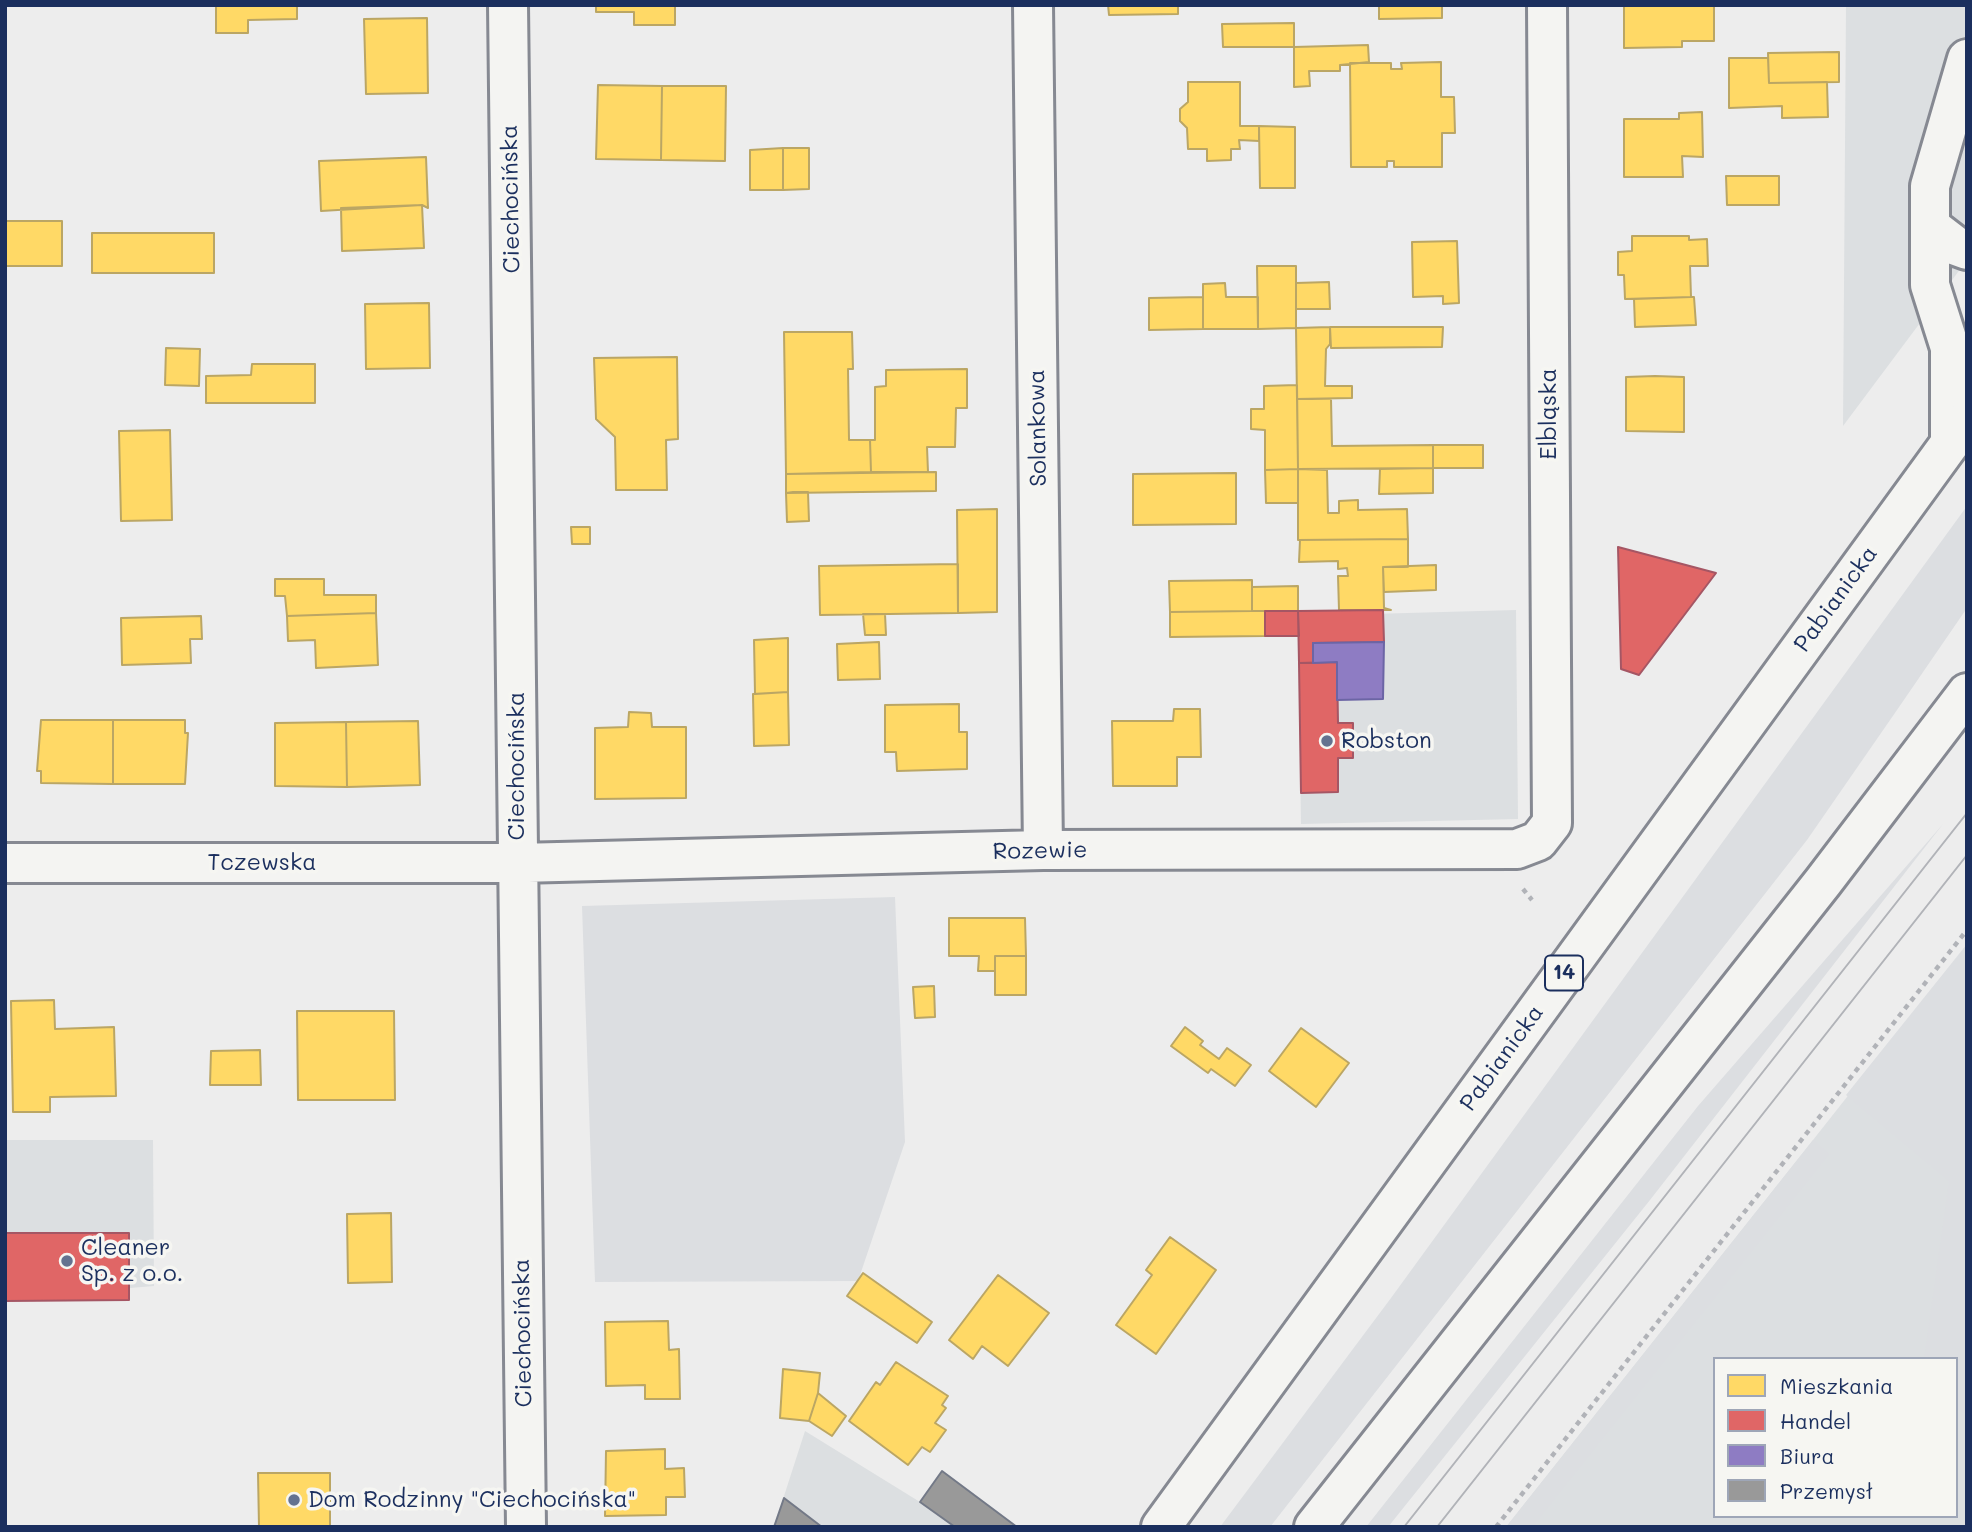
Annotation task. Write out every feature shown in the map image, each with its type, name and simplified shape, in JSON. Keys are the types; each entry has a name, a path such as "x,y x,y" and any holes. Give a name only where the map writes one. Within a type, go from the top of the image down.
{"street":[{"name":"Ciechocińska","path":"508,5 526,1527"},
{"name":"Solankowa","path":"1034,5 1043,850"},
{"name":"Elbląska","path":"1547,5 1552,823"},
{"path":"1959,431 1950,348 1930,285 1930,186 1967,58"},
{"path":"1930,226 1956,246 1967,250"},
{"name":"Pabianicka","path":"1161,1527 1959,431"},
{"path":"1314,1527 1967,694"},
{"name":"Rozewie","path":"518,863 1043,850 1517,849 1538,841 1552,823"},
{"name":"Tczewska","path":"5,863 518,863"}],"path":[{"path":"1496,1527 1967,930"}],"shaded area":[{"path":"1846,5 1967,5 1967,260 1843,426"},
{"path":"1967,506 1967,608 1807,840 1270,1527 1220,1527 1391,1298"},
{"path":"1516,610 1518,819 1301,824 1298,616"},
{"path":"1943,824 1650,1200 1388,1527 1366,1527 1698,1106"},
{"path":"895,897 905,1142 858,1281 595,1282 582,906"},
{"path":"1967,944 1967,1220 1963,1268 1967,1302 1967,1415 1958,1409 1958,1357 1924,1357 1949,1181 1846,1095"},
{"path":"1967,945 1967,1527 1506,1527"},
{"path":"5,1140 153,1140 154,1286 130,1288 129,1300 5,1301"},
{"path":"1813,1140 1829,1154 1532,1527 1506,1527"},
{"path":"805,1431 920,1502 955,1527 774,1527"}],"building: Mieszkania":[{"path":"216,5 297,5 297,19 248,20 248,33 216,33"},
{"path":"596,5 675,5 675,25 634,25 634,12 596,12"},
{"path":"1108,5 1178,5 1178,14 1109,15"},
{"path":"1379,5 1442,5 1442,18 1379,19"},
{"path":"1624,5 1714,5 1714,41 1682,41 1682,47 1624,48"},
{"path":"427,18 428,93 366,94 364,19"},
{"path":"1294,23 1294,47 1223,47 1222,24"},
{"path":"1368,45 1369,62 1340,65 1340,71 1309,71 1310,86 1294,87 1294,47"},
{"path":"1839,52 1839,82 1769,83 1768,53"},
{"path":"1729,58 1768,58 1769,83 1827,82 1828,117 1782,118 1782,106 1729,108"},
{"path":"1441,62 1441,97 1454,97 1455,133 1442,133 1442,167 1394,167 1394,161 1387,161 1387,167 1351,167 1350,63 1391,63 1391,69 1402,69 1401,63"},
{"path":"1188,82 1240,82 1240,126 1259,126 1259,141 1239,140 1240,149 1231,149 1231,160 1207,161 1207,149 1188,149 1187,128 1180,121 1180,109 1188,102"},
{"path":"598,85 662,86 661,160 596,159"},
{"path":"662,86 726,86 725,161 661,160"},
{"path":"1702,112 1703,157 1682,156 1683,177 1624,177 1624,119 1679,119 1679,113"},
{"path":"1259,126 1295,127 1295,188 1260,188"},
{"path":"783,148 783,190 750,190 750,150"},
{"path":"783,148 809,148 809,189 783,190"},
{"path":"426,157 428,208 422,205 321,211 319,161"},
{"path":"1726,176 1779,176 1779,205 1727,205"},
{"path":"422,205 424,248 342,251 341,208"},
{"path":"5,221 62,221 62,266 5,266"},
{"path":"92,233 214,233 214,273 92,273"},
{"path":"1632,236 1689,236 1689,240 1707,239 1708,266 1690,266 1691,297 1625,299 1624,275 1618,275 1618,252 1632,251"},
{"path":"1457,241 1459,303 1443,304 1443,296 1413,297 1412,242"},
{"path":"1257,266 1296,266 1296,328 1258,329"},
{"path":"1329,282 1330,309 1296,309 1296,283"},
{"path":"1225,283 1226,297 1258,297 1258,329 1203,329 1203,284"},
{"path":"1203,297 1203,329 1149,330 1149,298"},
{"path":"1694,297 1696,325 1635,327 1634,299"},
{"path":"429,303 430,368 366,369 365,304"},
{"path":"1330,327 1443,327 1442,347 1331,348"},
{"path":"1330,327 1330,344 1326,349 1325,386 1352,386 1352,398 1297,399 1296,328"},
{"path":"784,332 852,332 853,369 848,369 849,440 870,440 871,472 786,474"},
{"path":"166,348 200,349 199,386 165,385"},
{"path":"677,357 678,439 666,440 667,490 616,490 615,437 596,419 594,358"},
{"path":"252,364 315,364 315,403 206,403 206,376 251,375"},
{"path":"967,369 967,408 956,408 955,447 927,447 928,472 871,472 870,440 875,440 875,387 886,386 886,370"},
{"path":"1626,377 1684,377 1684,432 1626,431"},
{"path":"1297,385 1298,469 1265,470 1265,430 1251,429 1251,409 1264,409 1264,386"},
{"path":"1297,399 1331,399 1332,446 1433,445 1433,468 1298,469"},
{"path":"170,430 172,520 121,521 119,431"},
{"path":"1433,445 1483,445 1483,468 1433,468"},
{"path":"1433,468 1433,493 1379,494 1380,469"},
{"path":"1298,469 1327,470 1328,513 1339,513 1339,501 1358,500 1358,510 1407,509 1408,539 1298,540"},
{"path":"1298,469 1298,503 1266,503 1265,470"},
{"path":"936,472 936,491 786,493 786,474"},
{"path":"1236,473 1236,524 1133,525 1133,474"},
{"path":"808,492 809,521 787,522 786,493"},
{"path":"997,509 997,612 958,613 957,510"},
{"path":"571,527 590,527 590,544 572,544"},
{"path":"1408,539 1408,567 1383,567 1384,608 1391,610 1339,610 1338,576 1348,576 1347,568 1338,569 1338,561 1299,562 1300,540"},
{"path":"958,564 958,613 820,615 819,566"},
{"path":"1436,565 1436,590 1384,592 1383,567"},
{"path":"275,579 324,579 324,595 376,595 376,613 287,616 285,596 275,596"},
{"path":"1252,580 1252,611 1170,612 1169,581"},
{"path":"1298,586 1298,611 1252,611 1252,587"},
{"path":"1265,611 1265,636 1170,637 1170,612"},
{"path":"376,613 378,665 316,668 315,640 288,641 287,616"},
{"path":"863,614 885,614 886,635 865,635"},
{"path":"201,616 202,639 190,639 191,663 122,665 121,618"},
{"path":"788,638 788,692 755,694 754,640"},
{"path":"879,642 880,679 838,680 837,644"},
{"path":"788,692 789,745 754,746 753,694"},
{"path":"959,704 959,732 967,732 967,769 897,771 896,752 885,752 885,705"},
{"path":"1174,709 1200,709 1201,757 1177,757 1177,786 1113,786 1112,721 1173,721"},
{"path":"629,712 651,713 652,727 686,727 686,798 595,799 595,728 628,727"},
{"path":"41,720 113,720 113,784 41,783 41,771 37,771"},
{"path":"113,720 185,720 185,733 188,733 185,784 113,784"},
{"path":"418,721 420,785 347,787 346,722"},
{"path":"346,722 347,787 275,786 275,723"},
{"path":"949,918 1025,918 1026,956 995,956 995,971 978,971 979,956 949,956"},
{"path":"995,956 1026,956 1026,995 995,995"},
{"path":"934,986 935,1017 915,1018 913,987"},
{"path":"54,1000 55,1029 114,1027 116,1096 50,1097 50,1112 13,1112 11,1001"},
{"path":"297,1011 394,1011 395,1100 298,1100"},
{"path":"1185,1027 1203,1041 1200,1045 1219,1059 1227,1048 1251,1065 1235,1086 1211,1069 1208,1073 1171,1046"},
{"path":"1301,1028 1349,1063 1316,1107 1269,1071"},
{"path":"260,1050 261,1085 210,1085 211,1051"},
{"path":"391,1213 392,1282 348,1283 347,1214"},
{"path":"1170,1237 1216,1270 1156,1354 1116,1325 1152,1275 1146,1270"},
{"path":"863,1273 932,1322 917,1343 847,1296"},
{"path":"998,1275 1049,1313 1008,1366 982,1346 973,1359 949,1340"},
{"path":"668,1321 669,1350 679,1349 680,1399 645,1399 645,1385 606,1386 605,1322"},
{"path":"896,1362 948,1396 942,1405 946,1408 935,1423 946,1430 930,1452 922,1447 908,1465 849,1421 876,1382 880,1385"},
{"path":"783,1369 820,1373 818,1393 809,1421 780,1418"},
{"path":"818,1393 846,1416 832,1436 809,1421"},
{"path":"665,1449 665,1469 684,1468 685,1497 666,1497 666,1515 605,1516 606,1451"},
{"name":"Dom Rodzinny \"Ciechocińska\"","path":"258,1473 330,1473 330,1527 259,1527"}],"building: Handel":[{"path":"1618,547 1716,573 1639,675 1621,669"},
{"path":"1383,610 1384,642 1313,643 1313,663 1299,663 1298,611"},
{"path":"1265,611 1298,611 1299,636 1265,636"},
{"name":"Robston","path":"1337,662 1338,723 1353,723 1353,758 1338,758 1338,792 1301,793 1299,663"},
{"name":"Cleaner Sp. z o.o.","path":"5,1233 129,1233 129,1300 5,1301"}],"building: Biura":[{"path":"1384,642 1383,699 1337,700 1337,662 1313,663 1313,643"}],"building: Przemysł":[{"path":"942,1471 1017,1527 955,1527 920,1502"},
{"path":"784,1498 822,1527 774,1527"}],"tram line":[{"path":"1404,1527 1967,813"},
{"path":"1437,1527 1967,855"}],"place":[{"name":"Robston","path":"1327,741"},
{"name":"Cleaner Sp. z o.o.","path":"67,1261"},
{"name":"Dom Rodzinny \"Ciechocińska\"","path":"294,1500"}]}
